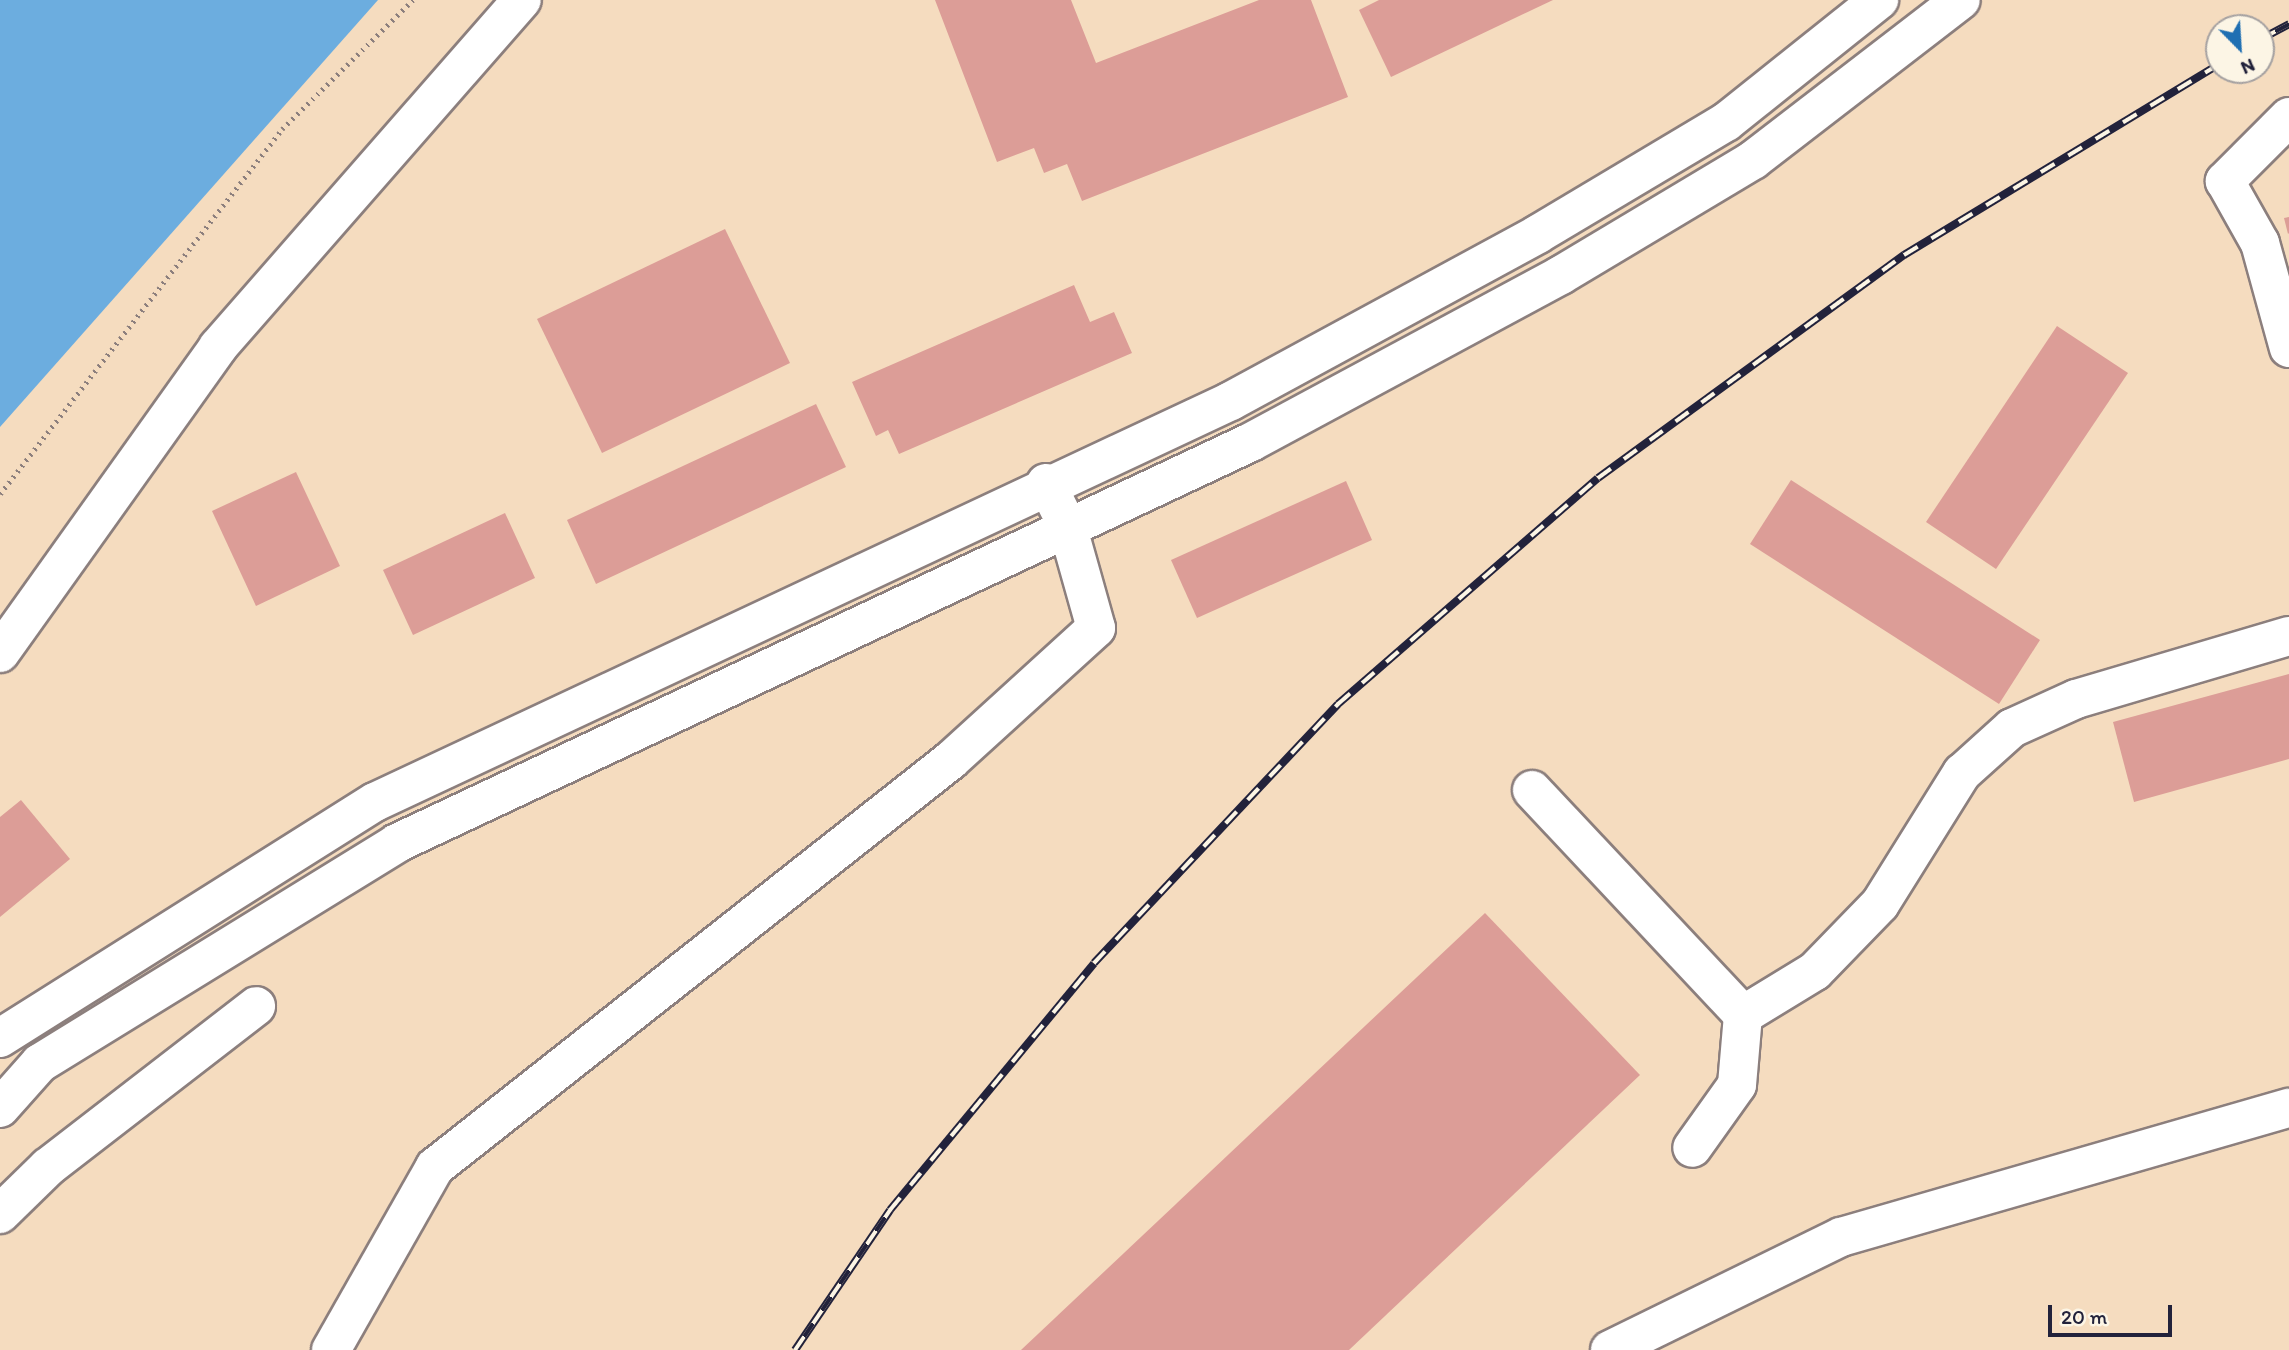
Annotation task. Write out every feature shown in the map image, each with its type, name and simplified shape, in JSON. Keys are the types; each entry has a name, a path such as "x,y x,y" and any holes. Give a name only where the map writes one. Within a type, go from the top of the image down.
{"main road":[{"path":"0,653 218,347 522,0"},
{"path":"0,1038 375,802 1046,483 1231,401 1538,234 1726,122 1879,0"},
{"path":"0,1108 40,1063 397,843 1067,525 1251,442 1561,275 1753,159 1961,0"},
{"path":"2289,117 2225,181 2260,243 2289,348"},
{"path":"331,1350 435,1167 951,760 1096,628 1067,525 1046,483"},
{"path":"1743,1015 1815,971 1880,904 1962,773 2012,728 2076,699 2289,636"},
{"path":"1532,790 1743,1015 1737,1085 1692,1148"},
{"path":"0,1214 48,1167 256,1006"},
{"path":"1610,1350 1841,1237 2289,1108"}],"path":[{"path":"0,494 282,129 413,0"}],"water":[{"path":"0,0 378,0 0,427"}],"building":[{"path":"935,0 1071,0 1096,63 1259,0 1311,0 1348,97 1082,201 1067,164 1044,173 1034,148 997,162"},
{"path":"1379,0 1553,0 1391,77 1359,10"},
{"path":"2289,217 2289,233 2288,234 2284,218"},
{"path":"725,229 790,363 602,453 537,319"},
{"path":"1074,285 1090,322 1114,312 1132,353 899,454 888,430 876,436 852,382"},
{"path":"2057,326 2128,373 1996,569 1926,522"},
{"path":"816,404 846,467 596,584 567,520"},
{"path":"296,472 340,566 256,606 212,511"},
{"path":"1791,480 2040,640 1999,704 1750,544"},
{"path":"1346,481 1372,540 1197,618 1171,560"},
{"path":"505,513 535,578 413,635 383,570"},
{"path":"2289,674 2289,759 2134,802 2113,722"},
{"path":"21,800 70,859 0,917 0,817"},
{"path":"1485,913 1640,1075 1349,1350 1021,1350"}],"railway":[{"path":"2275,32 2289,24"},
{"path":"795,1350 890,1210 1094,963 1338,704 1598,478 1904,255 2205,72"}]}
